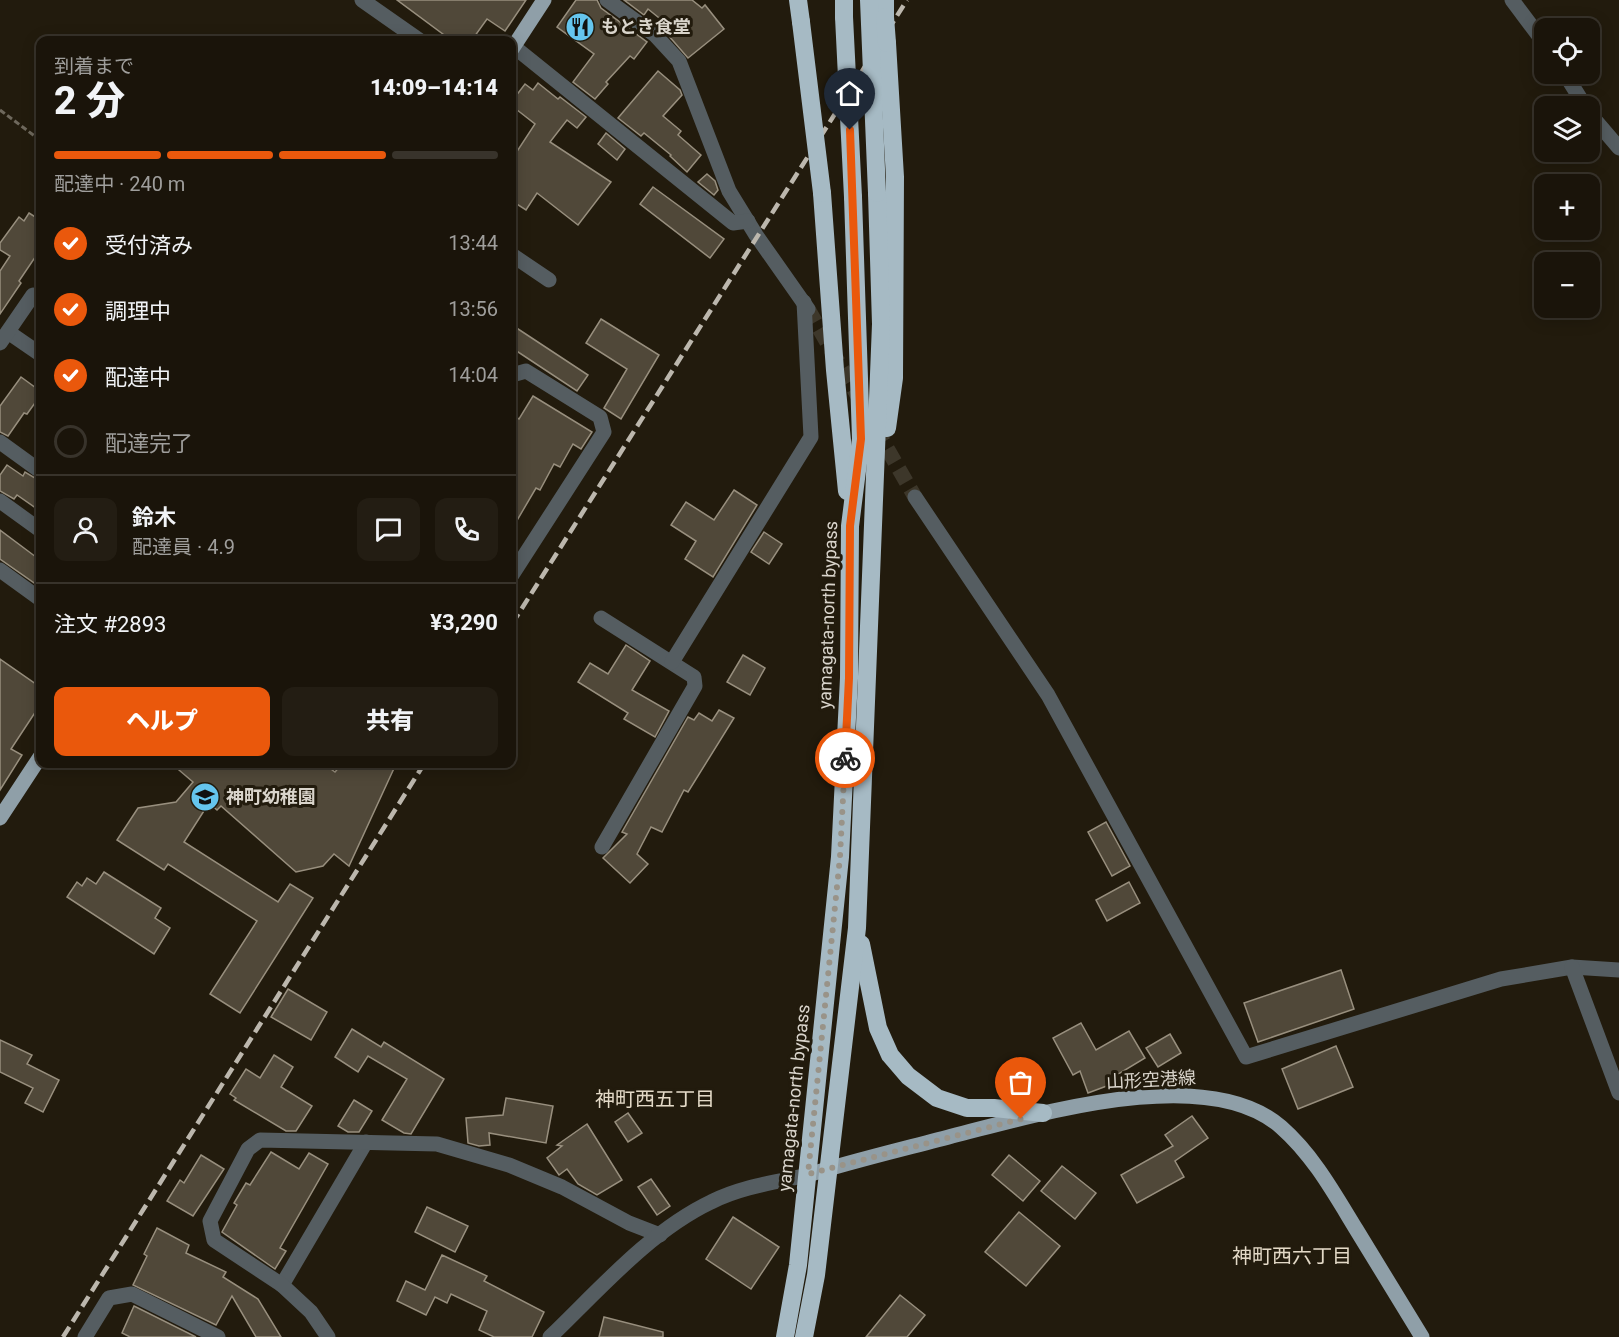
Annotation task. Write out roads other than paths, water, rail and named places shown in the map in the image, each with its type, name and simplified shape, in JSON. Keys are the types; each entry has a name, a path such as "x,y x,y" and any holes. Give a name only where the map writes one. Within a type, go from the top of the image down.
{"highway":[{"path":"798,0 822,193 835,370 850,526"},
{"path":"804,1337 816,1275 857,928 881,324 868,0"},
{"name":"yamagata-north bypass","path":"785,1337 798,1266 840,857 849,678 850,526 861,439 844,9"},
{"path":"873,526 894,378 895,177 885,9"},
{"path":"857,928 878,1028 890,1055 908,1076 937,1098 967,1108 1042,1113"}],"main road":[{"path":"516,41 544,0"},
{"path":"0,818 36,763"},
{"name":"山形空港線","path":"808,1174 1042,1113 1096,1103 1154,1096 1209,1097 1228,1100 1253,1110 1279,1125 1302,1149 1329,1184 1422,1337"}],"street":[{"path":"362,0 413,36"},
{"path":"607,0 655,34 679,61 729,191 806,306 811,437 672,662"},
{"path":"1512,0 1534,29"},
{"path":"516,50 733,224 748,221"},
{"path":"1600,126 1619,148"},
{"path":"516,258 549,280"},
{"path":"33,295 4,337 36,352"},
{"path":"516,374 526,371 600,417 604,432 516,562"},
{"path":"0,442 36,468"},
{"path":"915,497 1048,694 1246,1057 1501,980 1572,967 1619,970"},
{"path":"0,501 36,527"},
{"path":"0,570 36,596"},
{"path":"601,618 694,677 695,686 602,847"},
{"path":"1572,967 1619,1093"},
{"path":"328,1337 311,1312 282,1286 214,1240 210,1221 248,1149 260,1140 437,1144 509,1165 561,1187 629,1223 660,1235"},
{"path":"282,1286 366,1142"},
{"path":"550,1337 630,1260 660,1235 712,1201 808,1174"},
{"path":"85,1337 108,1298 132,1293 218,1337"}],"tunnel":[{"path":"808,309 860,400"},
{"path":"876,429 915,497"}],"railway":[{"path":"516,618 907,0"},
{"path":"63,1337 421,768"}],"place":[{"name":"もとき食堂","path":"580,27"},
{"name":"神町幼稚園","path":"205,797"}],"district":[{"name":"神町西五丁目","path":"655,1099"},
{"name":"神町西六丁目","path":"1292,1256"}]}
